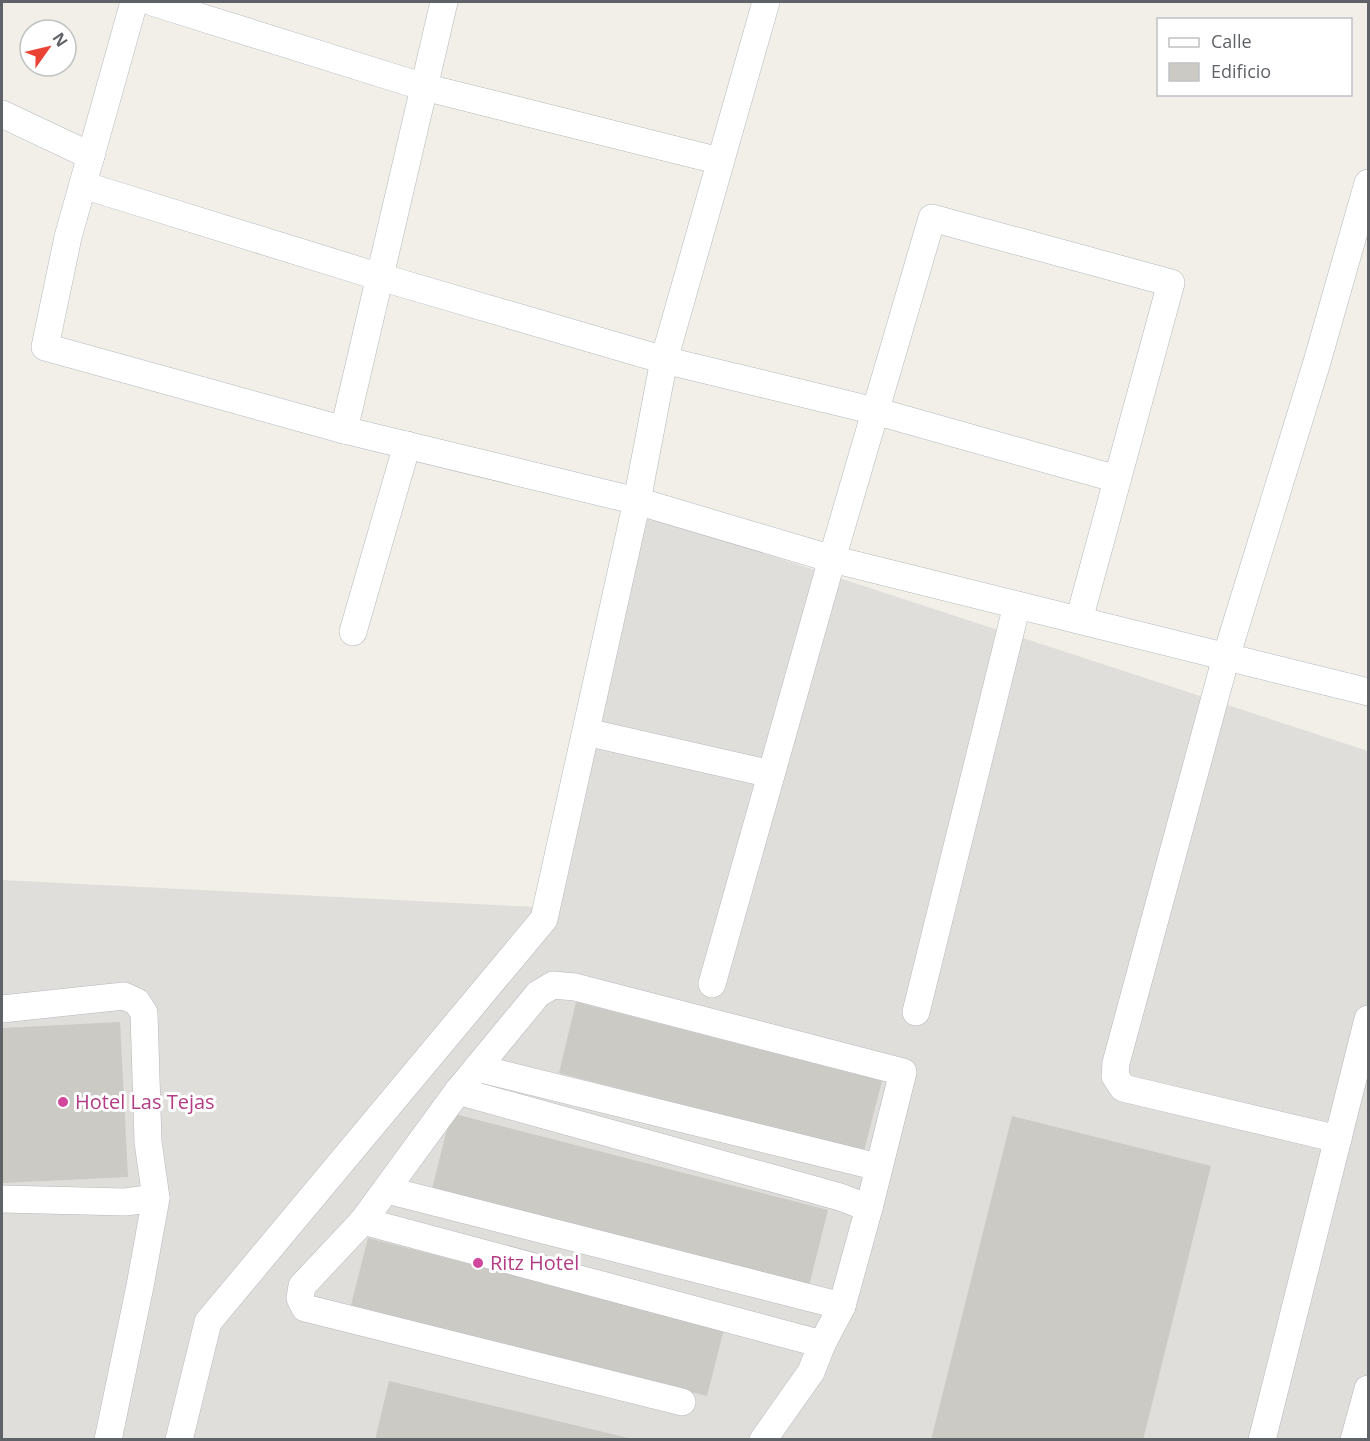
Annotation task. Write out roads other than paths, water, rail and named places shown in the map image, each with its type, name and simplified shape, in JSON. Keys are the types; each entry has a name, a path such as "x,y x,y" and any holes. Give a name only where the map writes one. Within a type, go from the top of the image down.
{"street":[{"path":"134,2 68,237 45,347 344,430 637,501 832,559 1368,692"},
{"path":"152,2 424,87 720,160"},
{"path":"344,430 444,2"},
{"path":"179,1440 208,1322 544,919 637,501 664,360 765,2"},
{"path":"2,114 91,156"},
{"path":"1338,1139 1124,1088 1115,1076 1116,1062 1226,657 1317,362 1368,183"},
{"path":"83,185 380,277 664,360 875,411 1117,479"},
{"path":"712,984 832,559 932,218 1171,283 1079,620"},
{"path":"353,632 407,445"},
{"path":"916,1012 1017,605"},
{"path":"586,732 771,774"},
{"path":"682,1402 305,1308 300,1298 302,1286 363,1221 458,1091 538,994 553,985 575,987 903,1072 842,1306 822,1344 811,1372 763,1440"},
{"path":"2,1009 124,996 136,1002 144,1013 148,1142 156,1198 108,1440"},
{"path":"1262,1440 1368,1019"},
{"path":"477,1068 878,1167"},
{"path":"458,1091 840,1197 869,1208"},
{"path":"387,1190 842,1306"},
{"path":"2,1199 125,1202 156,1198"},
{"path":"363,1221 822,1344"},
{"path":"1354,1440 1368,1389"}],"place":[{"name":"Hotel Las Tejas","path":"63,1102"},
{"name":"Ritz Hotel","path":"478,1263"}]}
